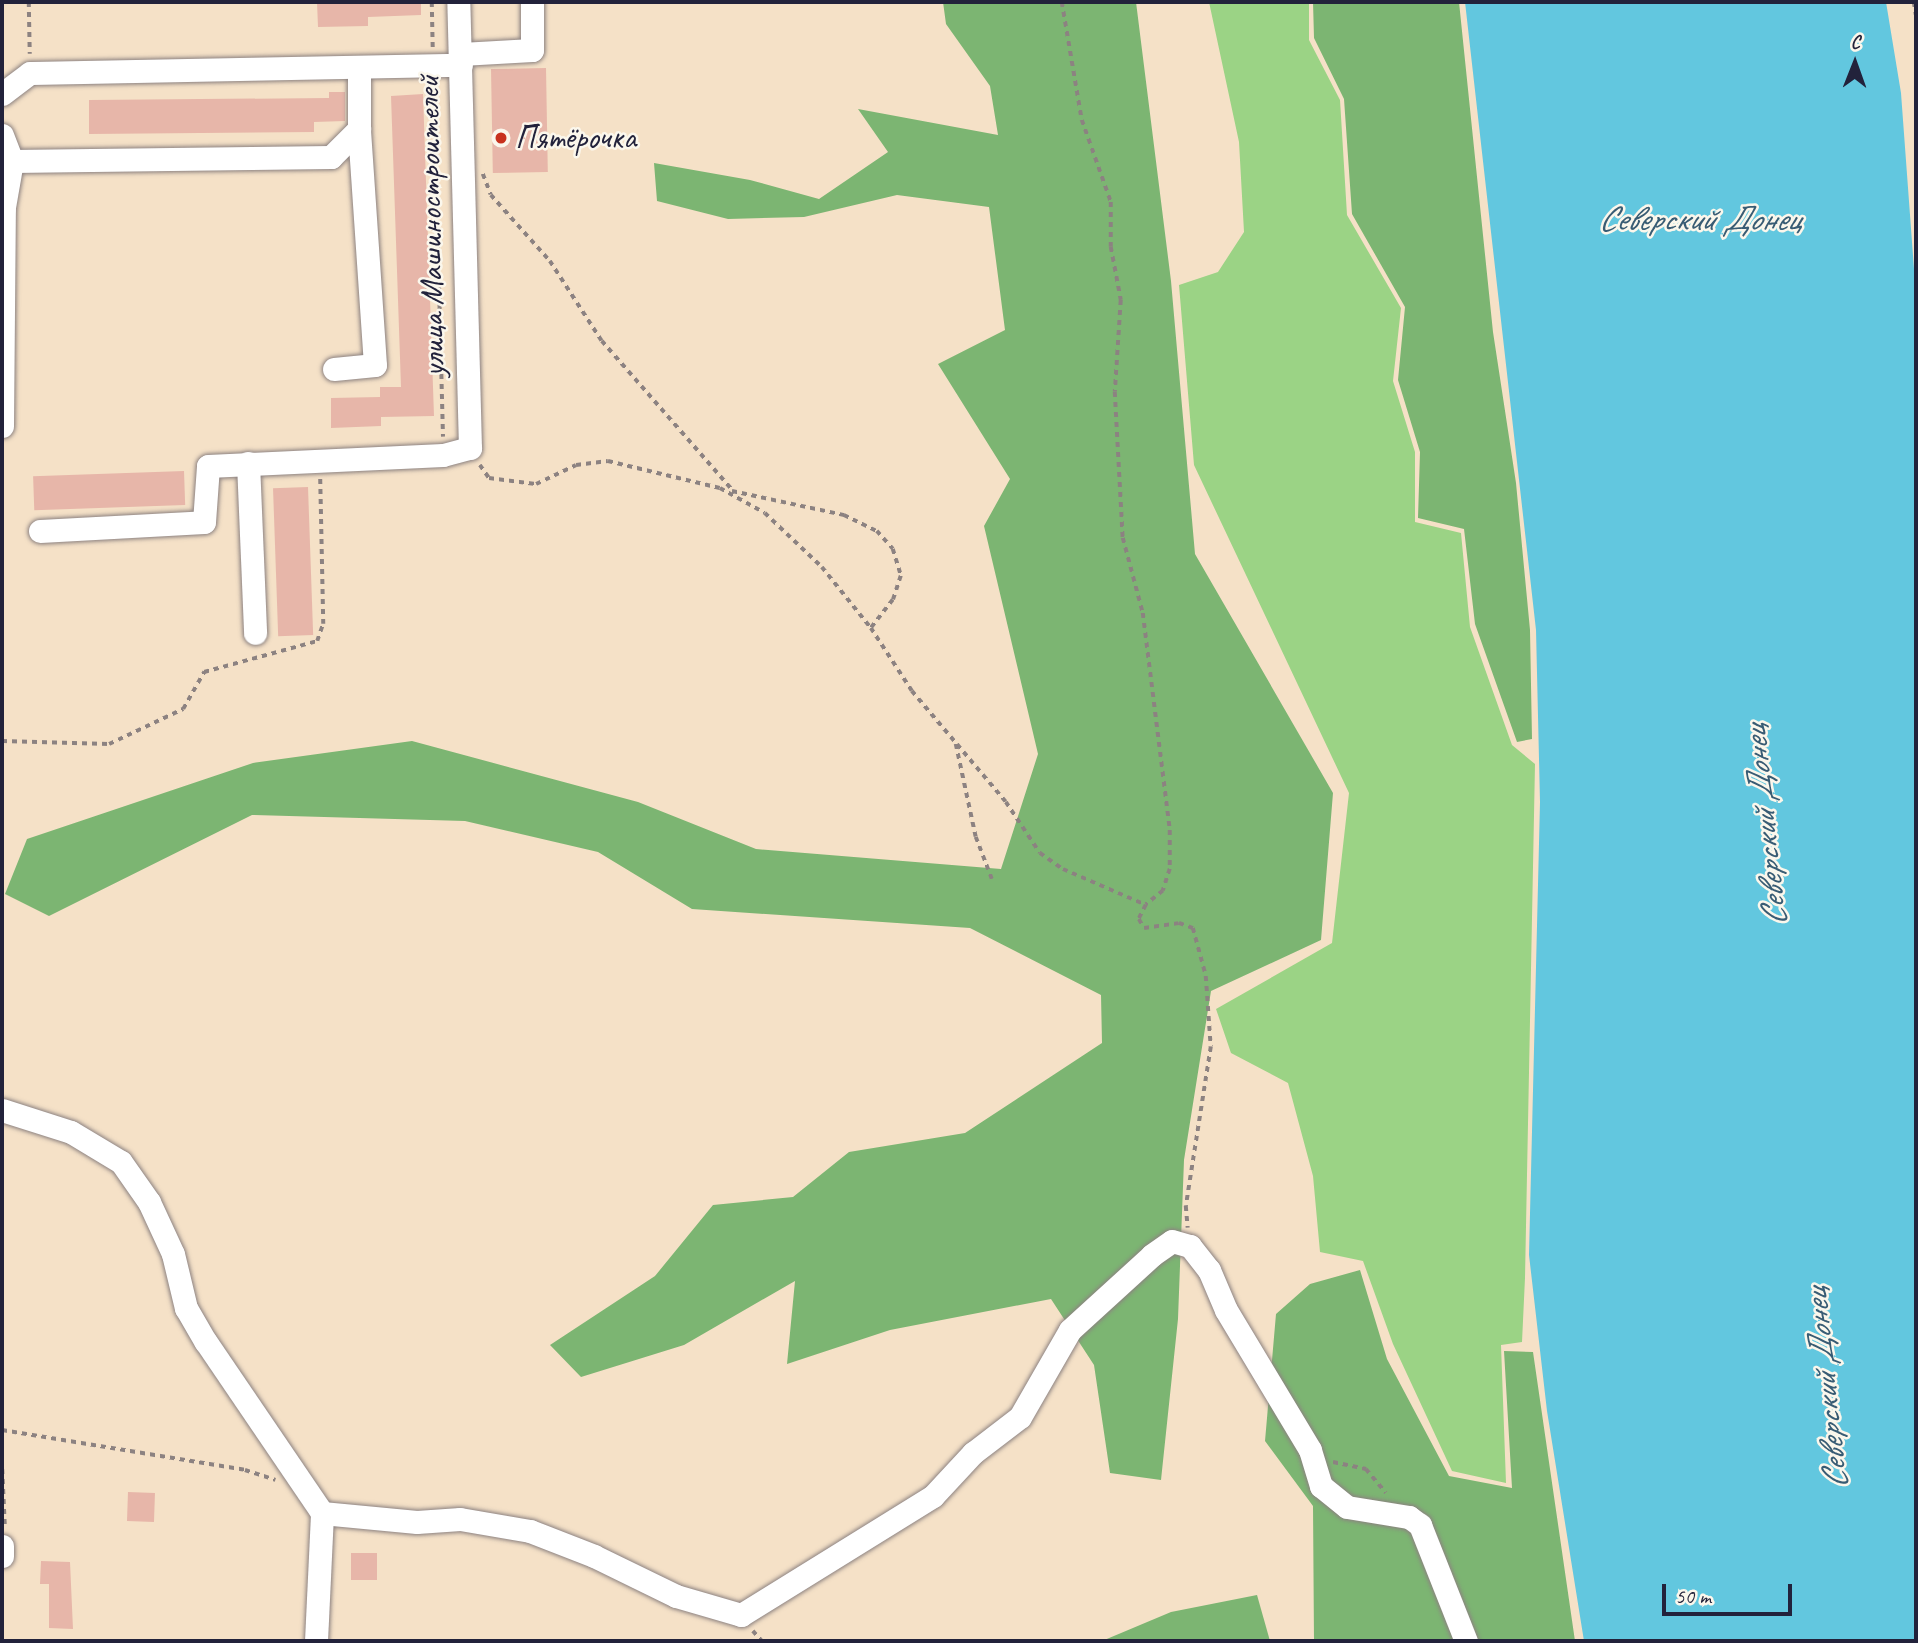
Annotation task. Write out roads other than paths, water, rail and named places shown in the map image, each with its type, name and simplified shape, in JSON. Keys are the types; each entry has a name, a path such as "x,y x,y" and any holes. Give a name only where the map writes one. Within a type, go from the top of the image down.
{"street":[{"name":"улица Машиностроителей","path":"248,463 443,455 470,448 458,2"},
{"path":"2,94 30,73 433,65 532,50 533,2"},
{"path":"334,369 375,365 359,130 359,67"},
{"path":"12,161 331,157 359,130"},
{"path":"2,135 12,161 4,207 2,426"},
{"path":"40,531 204,522 208,466 248,463 255,634"},
{"path":"2,1110 71,1132 121,1162 149,1202 173,1254 186,1308 322,1513 316,1641"},
{"path":"322,1513 417,1522 460,1520 530,1531 594,1556 676,1596 741,1615 933,1496 973,1453 1020,1417 1070,1330 1152,1255 1172,1241 1190,1246 1209,1270 1226,1310 1310,1450 1321,1486 1331,1497 1347,1507 1409,1517 1420,1525 1466,1641"}],"water":[{"name":"Северский Донец","path":"1465,2 1886,2 1901,93 1916,296 1916,1641 1584,1641 1547,1411 1529,1255 1540,802 1536,630"}],"place":[{"name":"Пятёрочка","path":"501,138"}]}
